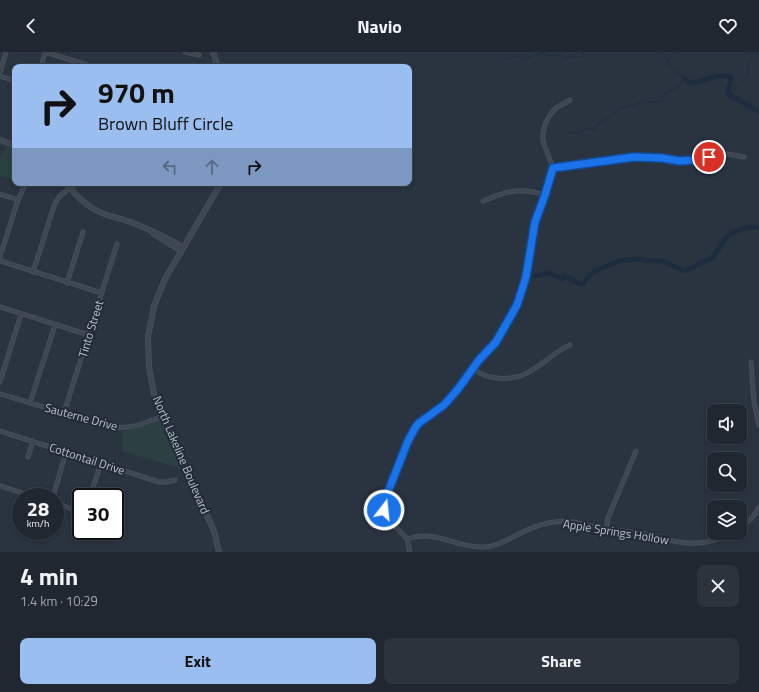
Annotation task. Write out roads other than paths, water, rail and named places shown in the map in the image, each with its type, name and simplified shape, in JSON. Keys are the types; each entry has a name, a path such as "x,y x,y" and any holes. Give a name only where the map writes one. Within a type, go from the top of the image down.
{"street":[{"path":"0,73 6,52"},
{"path":"42,64 45,52 83,64"},
{"path":"185,52 199,54"},
{"path":"213,52 217,64"},
{"path":"0,76 12,80"},
{"path":"410,552 407,539 386,516 384,502 408,441 419,423 449,399 496,342 520,296 526,277 535,222 553,168 543,141 543,132 550,115 556,108 570,100"},
{"path":"0,140 12,144"},
{"path":"553,168 634,157 662,158 680,161 693,160 720,154 744,157"},
{"path":"0,257 18,200 25,186"},
{"path":"33,272 55,203 60,196 72,186"},
{"name":"North Lakeline Boulevard","path":"219,186 161,287 154,306 148,336 149,367 155,399 214,531 219,552"},
{"path":"70,188 79,198 98,211 135,223 182,249"},
{"path":"483,201 506,192 518,190 545,195"},
{"path":"0,194 18,200"},
{"path":"67,282 83,232"},
{"name":"Tinto Street","path":"64,413 117,244"},
{"path":"0,261 102,293"},
{"path":"0,307 89,335"},
{"path":"0,382 21,314"},
{"path":"30,403 54,325"},
{"path":"473,369 490,378 516,377 534,369 556,352 570,345"},
{"path":"751,362 754,402 759,425"},
{"name":"Sauterne Drive","path":"0,394 111,427 121,428 138,426 162,416"},
{"name":"Cottontail Drive","path":"0,431 159,482 175,480"},
{"path":"28,457 33,442"},
{"path":"606,529 613,504 636,451"},
{"path":"56,488 66,452"},
{"path":"93,488 101,463"},
{"path":"0,486 12,490"},
{"path":"747,522 752,518 759,507"},
{"name":"Apple Springs Hollow","path":"407,539 426,535 471,547 484,547 502,542 538,527 556,522 573,522 606,529 646,534 674,542 691,544 714,540"}],"waterway":[{"path":"577,57 583,56 583,52"},
{"path":"570,132 577,133 588,128 593,131 600,122 605,120 620,108 641,102 647,103 660,101 663,95 678,87 685,79 669,65 665,56 661,52"},
{"path":"667,61 677,52"},
{"path":"736,99 732,91 747,76 748,64 752,59 752,52"},
{"path":"505,57 507,59 516,56 527,58 542,53 552,56 558,54 573,57"},
{"path":"685,79 692,83 718,76 730,76 729,95 759,111"},
{"path":"534,276 549,273 562,279 564,276 583,284 590,275 597,270 622,260 634,259 662,261 685,271 713,257 727,237 731,234 741,229 759,227"}]}
